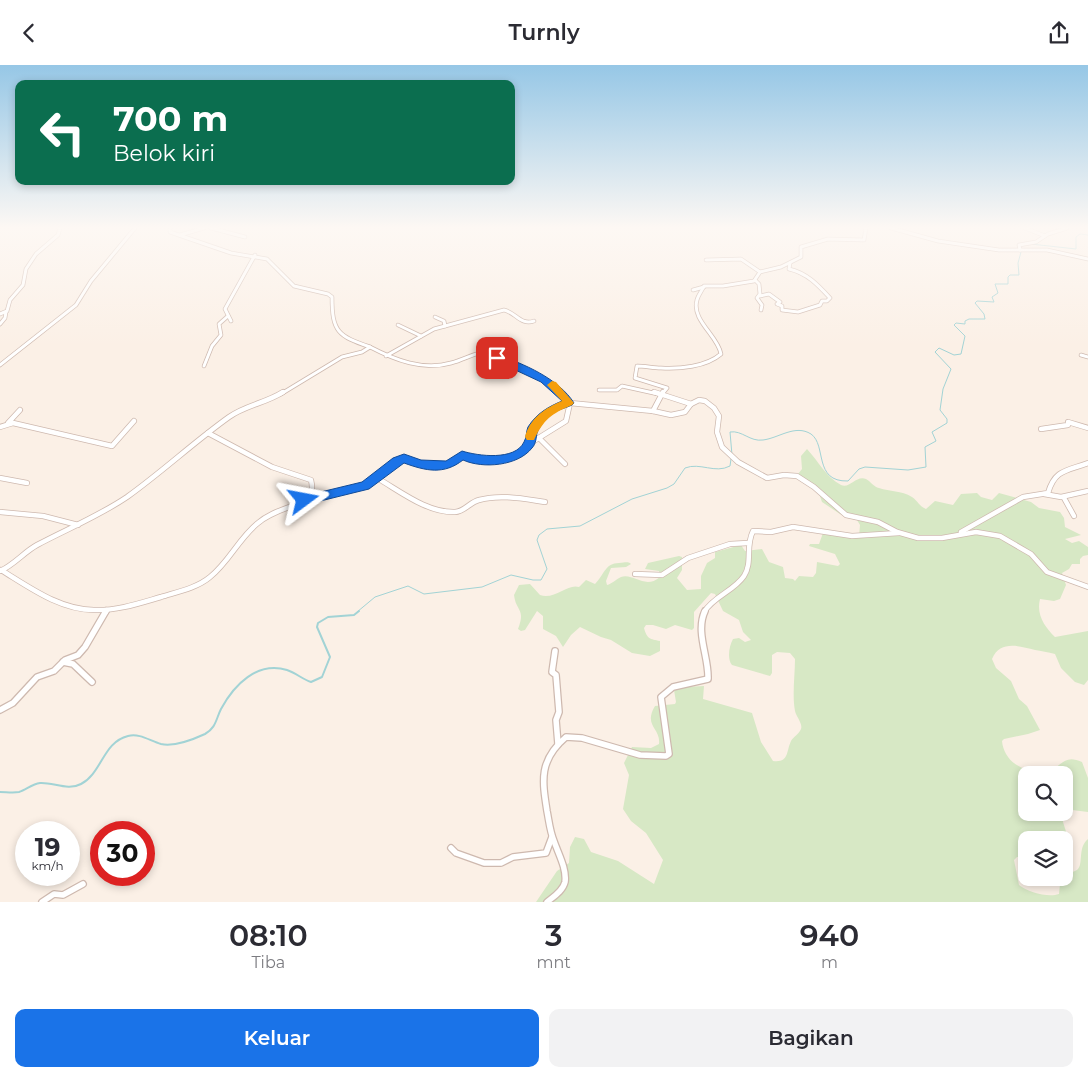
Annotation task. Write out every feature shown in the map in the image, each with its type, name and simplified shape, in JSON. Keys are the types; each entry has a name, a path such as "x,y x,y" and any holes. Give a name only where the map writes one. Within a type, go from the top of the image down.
{"street":[{"path":"0,324 5,318 10,300 23,285 27,267"},
{"path":"0,365 76,305 103,267"},
{"path":"231,321 232,318 228,316 225,309 248,267"},
{"path":"274,267 294,286 328,294 332,298 330,306 334,320 342,335 370,347 386,356 400,361 442,365 477,353 492,351 499,361 545,380 562,393 569,403 566,421 529,445 519,454 508,458 472,459 462,455 448,465 421,465 404,458 397,461 365,486 307,499 273,512 257,523 205,581 107,610 66,605 33,589 1,570 35,546 103,513 128,496 208,433 249,405 269,401 347,354 362,354 370,347"},
{"path":"753,267 760,272"},
{"path":"693,290 705,285 723,285 755,280 760,272 776,267"},
{"path":"760,295 771,295 780,301 777,304 782,306 782,310 797,313 820,305 822,301 828,301 830,298 818,285 801,272 789,269 789,267"},
{"path":"755,280 759,284 760,295 757,298 762,305 761,310"},
{"path":"630,388 635,378 637,365 662,369 683,367 719,356 720,347 702,323 696,305 704,287"},
{"path":"386,356 421,336 445,326 504,310 509,311 519,320 529,323 534,321"},
{"path":"0,314 6,312"},
{"path":"204,366 212,346 221,335 219,324 228,316"},
{"path":"435,317 444,321 445,326"},
{"path":"398,325 421,336"},
{"path":"1081,355 1088,357"},
{"path":"635,378 666,387 667,389 661,395 654,411"},
{"path":"599,391 618,390 622,386 647,390 691,404"},
{"path":"529,445 532,429 548,411 569,403 654,411 676,415 685,412 691,404 699,400 705,401 717,412 719,419 718,436 722,447 729,455 757,475 767,478 776,478 784,475 797,476 814,487 846,515 878,522 918,539 976,532 1000,536 1031,553 1046,572 1088,587"},
{"path":"0,427 8,423 20,410"},
{"path":"8,423 112,446 134,421"},
{"path":"1041,429 1068,425 1068,423 1088,428"},
{"path":"208,433 272,467 311,480 313,483 311,493 307,499"},
{"path":"540,438 565,464"},
{"path":"1044,495 1049,492 1052,480 1058,474 1088,463"},
{"path":"0,478 27,483"},
{"path":"377,478 428,506 455,512 463,510 476,501 489,499 527,499 545,502"},
{"path":"959,534 978,521 1024,497 1044,495 1056,499 1064,499 1088,491"},
{"path":"1064,499 1068,507 1073,510 1074,516"},
{"path":"0,511 44,516 78,525"},
{"path":"547,902 561,891 566,881 552,837 542,776 546,761 558,744 563,739 569,737 590,740 640,755 666,756 669,754 661,697 673,687 708,679 702,618 719,595 741,581 748,570 750,566 748,543 755,529 771,532 796,527 852,536 903,533"},
{"path":"635,574 662,575 678,563 688,559 730,544 748,543"},
{"path":"0,710 13,703 37,677 54,671 63,662 76,657 83,650 107,610"},
{"path":"555,651 552,672 556,675 558,693 559,712 556,720 558,744"},
{"path":"63,662 73,664 92,682"},
{"path":"451,848 456,853 480,863 501,863 513,857 546,853 552,837"},
{"path":"42,902 54,894 64,895 83,884"}],"green space":[{"path":"807,449 826,473 841,485 847,485 862,478 866,479 877,487 908,495 926,509 935,501 953,505 961,494 977,493 981,497 992,500 999,493 1031,502 1039,508 1060,512 1064,518 1065,527 1081,535 1065,539 1072,543 1079,541 1088,547 1088,555 1080,559 1080,564 1072,564 1069,569 1062,573 1066,585 1060,599 1054,601 1040,599 1039,610 1045,625 1055,637 1088,631 1088,680 1084,685 1075,682 1061,668 1055,654 1023,647 1005,647 995,653 992,659 996,668 1011,681 1019,699 1027,706 1040,730 1002,741 1007,755 1019,766 1018,821 1063,821 1066,831 1018,831 1018,857 1014,860 1018,886 1038,894 1054,895 1059,894 1060,886 1073,886 1073,872 1079,867 1083,847 1088,839 1088,902 536,902 557,871 569,863 570,847 575,837 584,839 591,852 618,861 654,884 663,860 646,833 631,821 623,809 629,775 624,763 632,747 651,748 659,744 658,734 652,723 652,713 655,706 675,704 674,690 684,687 704,686 703,699 752,713 761,742 773,761 782,760 786,756 791,741 801,727 794,705 795,659 790,653 777,652 772,655 772,673 770,676 732,665 729,659 729,652 733,639 739,638 745,642 751,640 743,632 739,620 723,611 715,594 711,593 694,612 694,628 692,630 675,625 666,629 646,625 644,628 646,634 651,639 660,641 660,651 650,656 632,653 611,640 580,627 571,635 563,647 556,636 543,629 543,616 537,611 525,630 521,631 518,629 521,613 514,595 519,585 530,584 540,595 556,594 570,587 579,587 586,580 595,584 608,567 626,562 631,564 626,567 611,568 606,581 607,585 626,576 644,582 655,581 660,577 659,571 645,569 648,563 679,556 682,557 682,570 677,578 687,590 701,589 701,576 707,563 715,558 715,552 741,545 745,551 762,549 769,562 783,567 785,578 795,581 799,576 813,577 816,573 817,562 838,566 840,564 835,554 809,546 810,544 819,544 823,533 859,537 860,525 857,520 840,514 822,502 817,488 798,474 802,469 801,456"},
{"path":"1066,760 1082,762 1088,778 1088,812 1073,810 1073,766 1057,766"}],"waterway":[{"path":"732,455 730,432 763,440 799,430 811,434 816,439 825,469 830,476 837,480 848,481 859,469 865,467 908,470 926,467 925,447 936,441 932,432 947,423 947,419 940,410 943,389 951,369 935,352 939,348 954,355 961,354 965,336 954,325 956,323 965,324 965,321 969,319 985,319 984,314 975,303 977,301 994,302 992,297 998,293 995,284 1008,284 1008,277 1010,275 1019,275 1018,267"},
{"path":"357,612 375,597 408,586 424,594 482,587 511,575 541,580 547,569 537,540 539,535 547,529 580,526 632,499 667,488 674,484 685,468 696,466 719,469 730,466 731,459"},
{"path":"0,792 19,792 40,783 71,787 81,784 94,773 113,744 128,736 137,736 161,744 172,745 189,741 205,734 214,726 226,700 240,684 256,672 276,668 287,670 311,682 322,677 330,657 317,627 318,623 328,617 354,615 359,611"}],"slow traffic":[{"path":"530,437 532,429 548,411 554,407 569,403 562,393 552,385"}],"route":[{"path":"304,500 365,486 387,471 397,461 404,458 421,465 448,465 453,464 457,457 462,455 471,459 482,458 488,460 508,458 519,454 529,445 532,429 548,411 554,407 569,403 562,393 545,380 499,361 497,358"}]}
